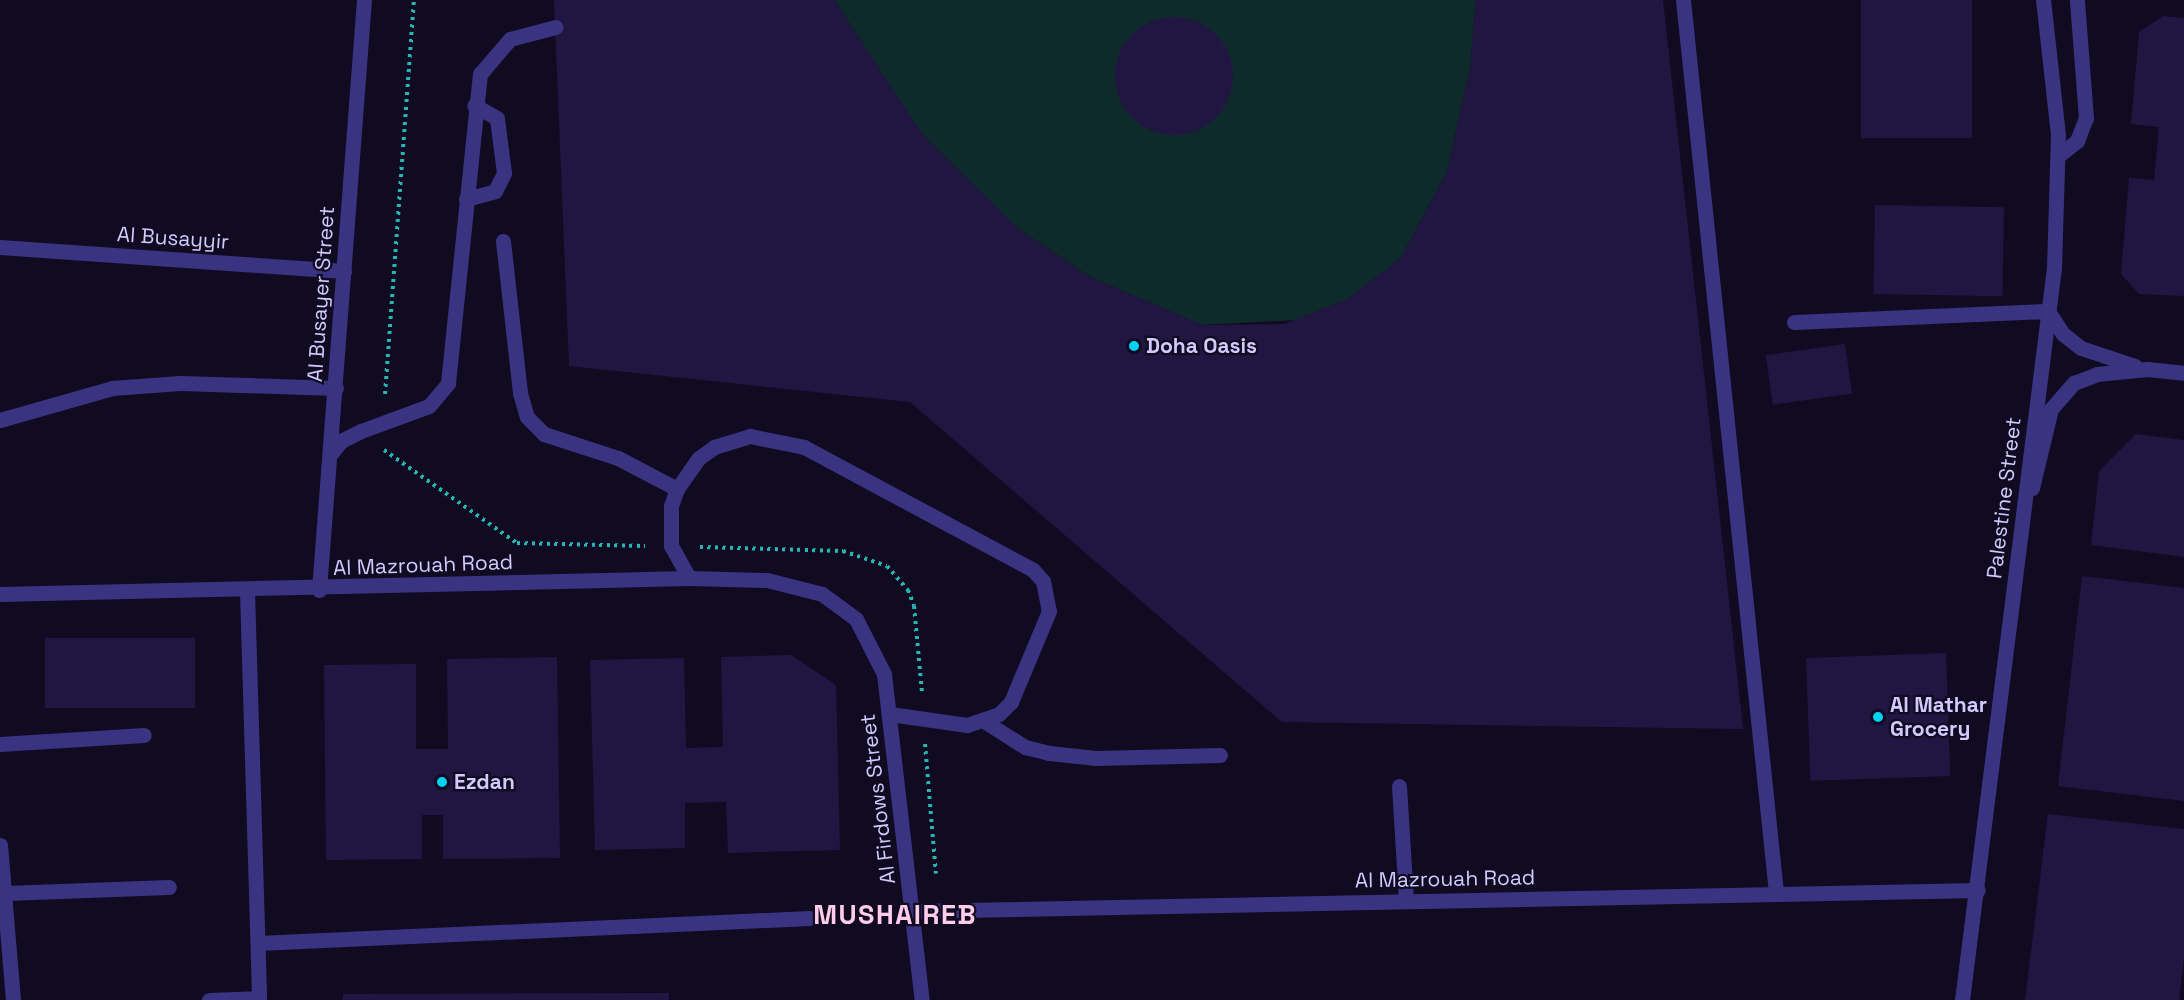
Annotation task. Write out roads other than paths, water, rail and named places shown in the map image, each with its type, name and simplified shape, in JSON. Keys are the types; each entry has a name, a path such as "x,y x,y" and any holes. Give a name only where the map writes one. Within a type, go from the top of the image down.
{"street":[{"name":"Al Busayer Street","path":"319,590 364,0"},
{"path":"1683,0 1700,215 1776,892"},
{"name":"Palestine Street","path":"1962,1000 1978,890 2057,224 2059,155 2043,0"},
{"path":"2059,155 2078,141 2086,118 2077,0"},
{"path":"330,455 341,441 361,431 429,406 448,383 474,105 480,74 498,48 524,31 555,27"},
{"path":"466,199 495,191 504,173 497,118 474,105"},
{"path":"503,241 520,393 527,417 544,434 618,458 677,489"},
{"name":"Al Busayyir","path":"0,247 344,271"},
{"path":"1794,322 2048,311 2063,334 2081,348 2147,369 2184,373"},
{"path":"2023,507 2039,468 2051,409 2064,390 2085,377 2147,369"},
{"path":"0,420 112,388 180,383 336,388"},
{"path":"688,578 672,546 671,506 677,489 699,458 714,447 750,436 769,437 804,447 1033,570 1048,595 1047,618 1011,702 984,722 967,725 890,714"},
{"name":"Al Mazrouah Road","path":"0,594 319,590 688,578 767,580 822,594 842,605"},
{"path":"209,1000 259,999 247,591"},
{"name":"Al Firdows Street","path":"842,605 877,654 890,714 922,1000"},
{"path":"984,722 1025,747 1049,753 1096,758 1220,755"},
{"path":"0,744 144,735"},
{"path":"1399,786 1406,900"},
{"path":"0,845 6,893 13,1000"},
{"path":"6,893 169,887"},
{"name":"Al Mazrouah Road","path":"913,911 1776,892 1978,890"},
{"path":"258,943 809,918"}],"place":[{"name":"Doha Oasis","path":"1134,346"},
{"name":"Al Mathar Grocery","path":"1878,717"},
{"name":"Ezdan","path":"442,782"}],"district":[{"name":"MUSHAIREB","path":"895,915"}]}
